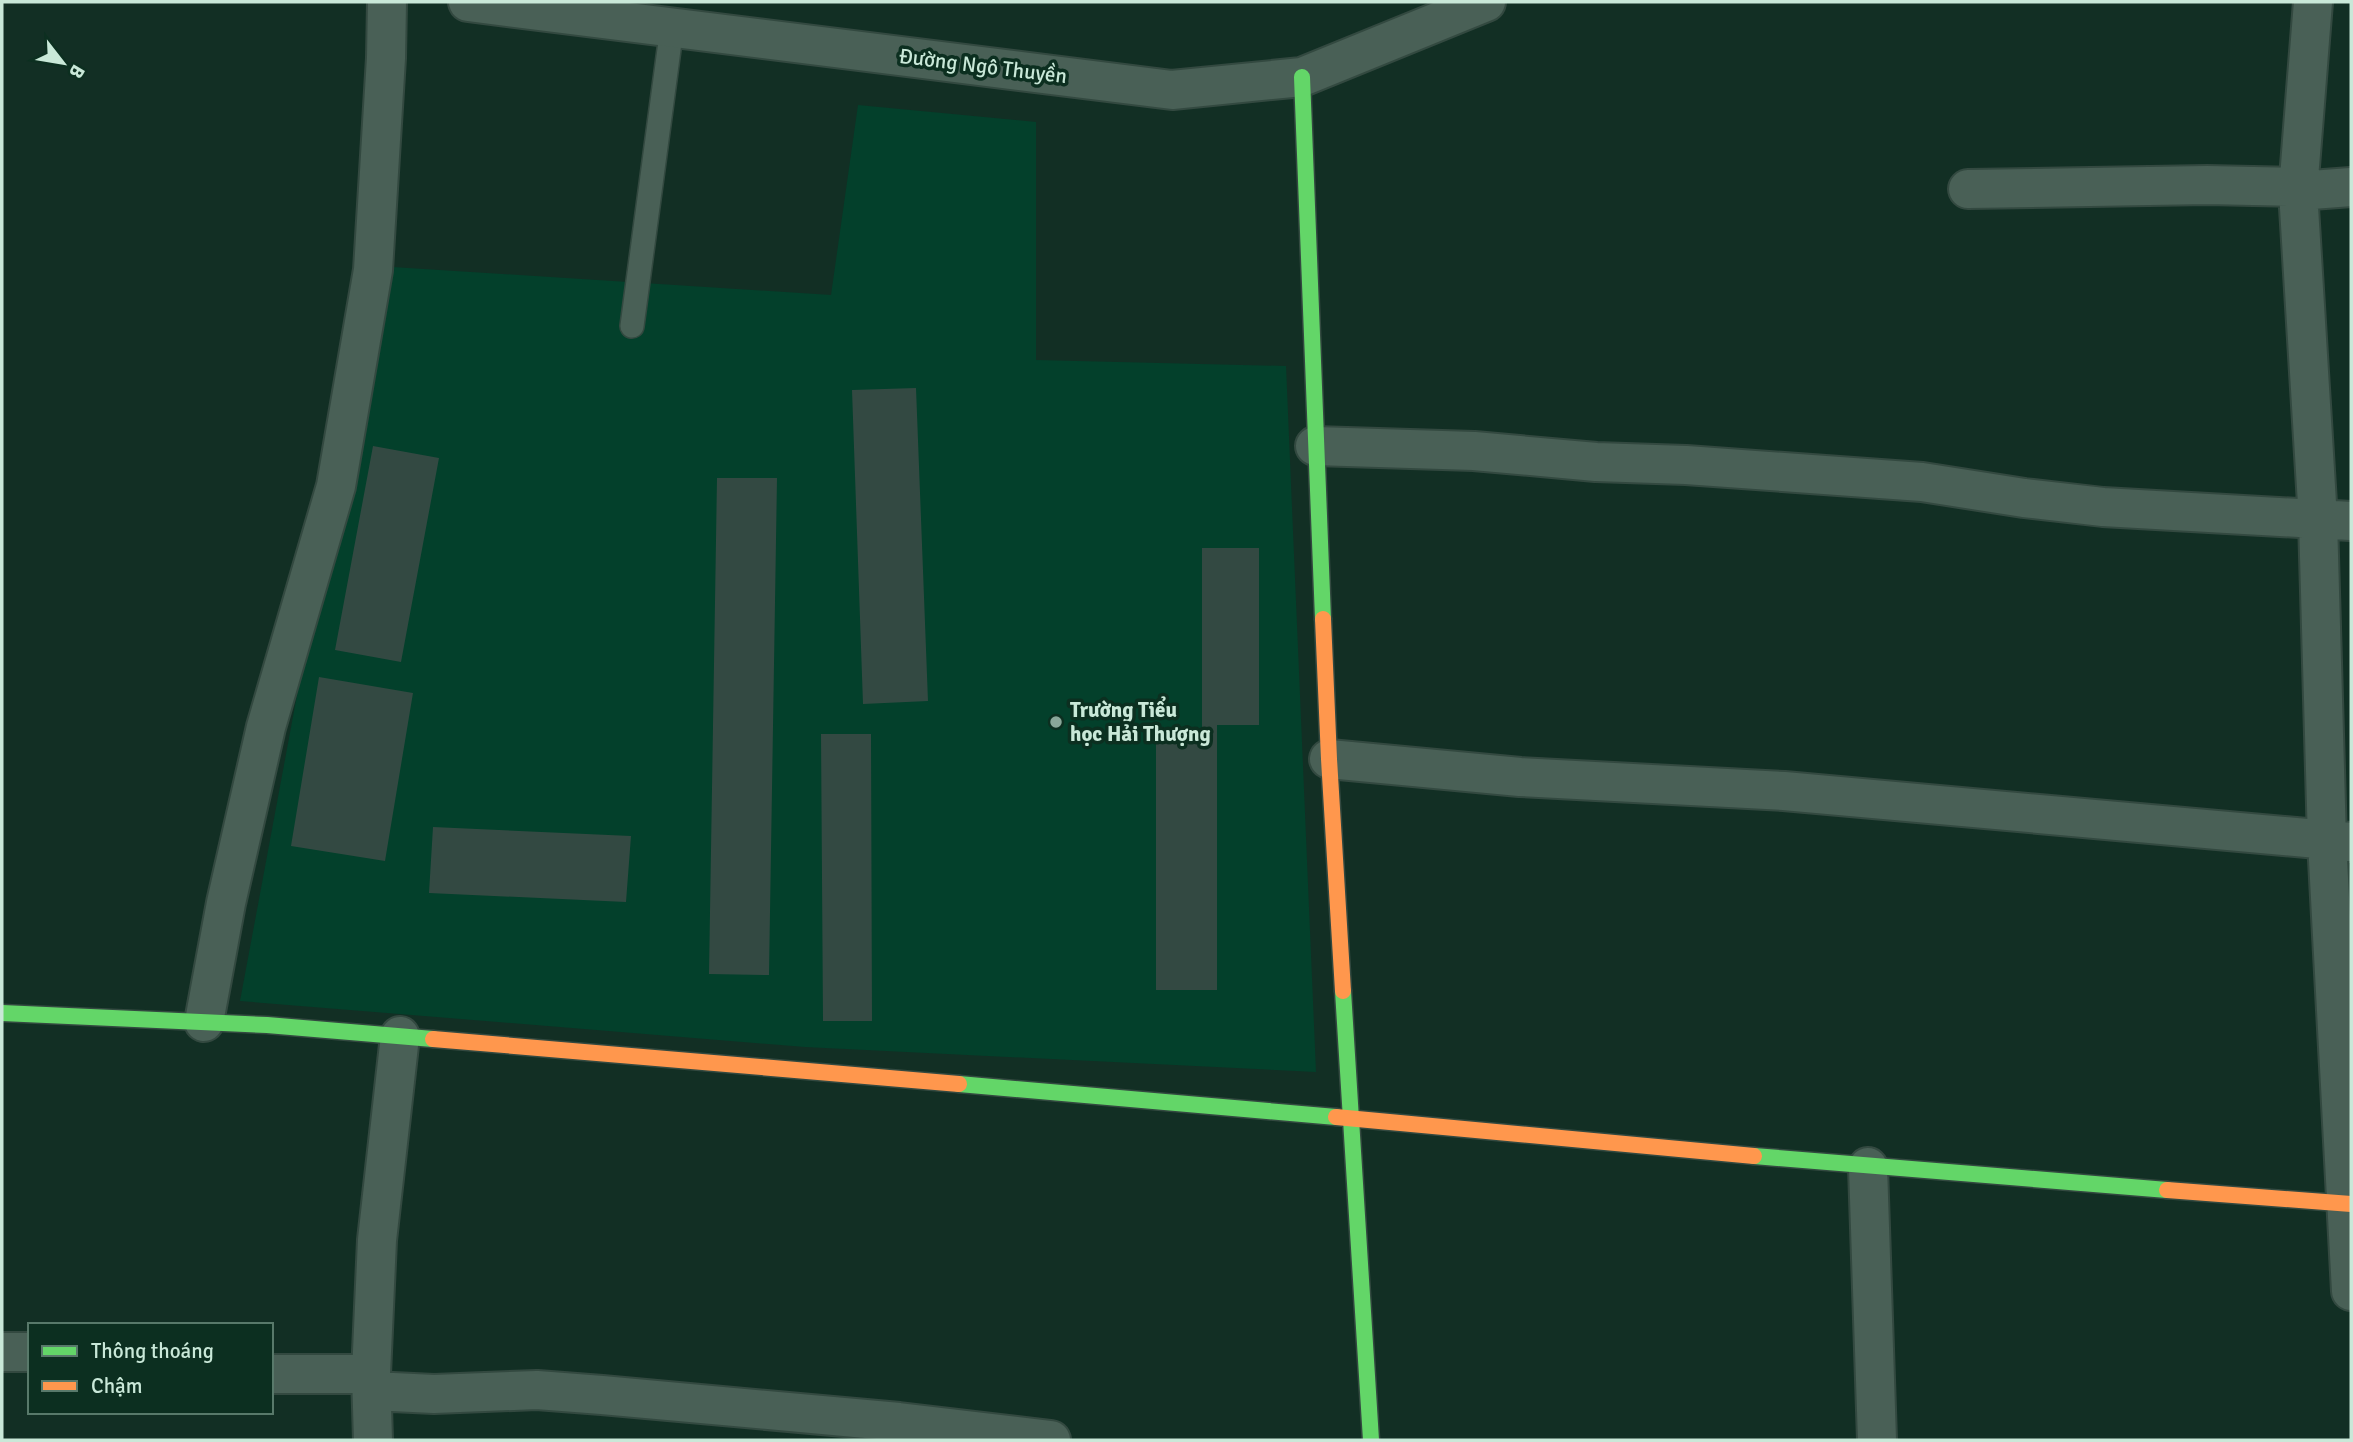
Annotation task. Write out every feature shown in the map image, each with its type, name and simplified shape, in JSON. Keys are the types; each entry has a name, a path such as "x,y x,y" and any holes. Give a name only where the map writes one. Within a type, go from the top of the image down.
{"street":[{"path":"204,1022 226,903 266,727 336,486 373,270 387,2"},
{"name":"Đường Ngô Thuyền","path":"468,2 1172,90 1302,77 1424,15 1486,2"},
{"path":"2313,2 2298,191 2335,521 2339,842 2351,1291"},
{"path":"1302,77 1329,759 1371,1440"},
{"path":"1968,189 2207,185 2298,187 2298,191"},
{"path":"2298,191 2351,187"},
{"path":"1315,446 1474,451 1596,462 1686,465 1908,481 2103,507 2335,521"},
{"path":"1329,759 1520,777 1784,791 2339,842"},
{"path":"2,1013 267,1025 1352,1118 1868,1167 2349,1204"},
{"path":"373,1440 371,1382 377,1240 400,1037"},
{"path":"1868,1167 1877,1440"},
{"path":"2,1352 28,1352"},
{"path":"273,1374 371,1382 434,1394 537,1390 602,1395 900,1422 1051,1440"}],"lane":[{"path":"632,326 672,27"}],"shaded area":[{"path":"858,105 1036,122 1036,360 1286,366 1316,1072 805,1047 240,1001 377,266 831,295"}],"building":[{"path":"916,388 928,701 863,704 852,390"},
{"path":"373,446 439,458 401,662 335,650"},
{"path":"717,478 777,478 769,975 709,974"},
{"path":"1202,548 1259,548 1259,725 1217,725 1217,990 1156,990 1156,732 1202,732"},
{"path":"319,677 413,693 385,861 291,846"},
{"path":"821,734 871,734 872,1021 823,1021"},
{"path":"433,827 631,836 626,902 429,893"}],"traffic: fast":[{"path":"1302,77 1323,619"},
{"path":"1343,991 1371,1440"},
{"path":"2,1013 267,1025 433,1039"},
{"path":"959,1084 1336,1117"},
{"path":"1754,1156 2167,1190"}],"traffic: slow":[{"path":"1323,619 1343,991"},
{"path":"433,1039 959,1084"},
{"path":"1336,1117 1754,1156"},
{"path":"2167,1190 2351,1204"}],"place":[{"name":"Trường Tiểu học Hải Thượng","path":"1056,722"}]}
